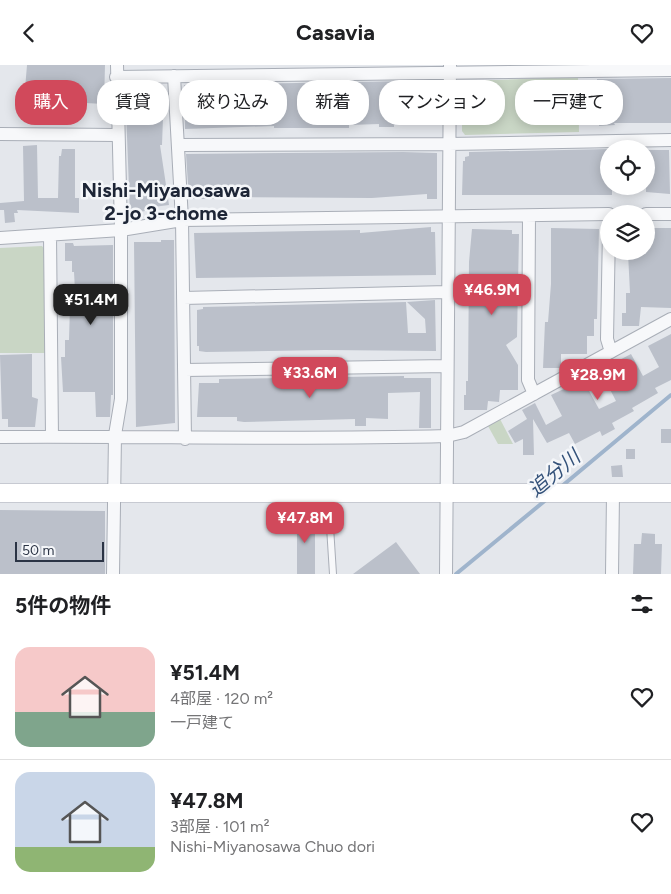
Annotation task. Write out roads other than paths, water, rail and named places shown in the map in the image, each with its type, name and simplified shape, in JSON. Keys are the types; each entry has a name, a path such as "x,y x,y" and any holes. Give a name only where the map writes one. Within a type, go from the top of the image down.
{"street":[{"path":"446,572 450,68"},
{"path":"113,574 115,435 122,399 121,230 116,71 174,75 450,68 671,70"},
{"path":"174,75 182,220 185,439"},
{"path":"0,134 117,135"},
{"path":"178,145 449,144 671,139"},
{"path":"0,237 121,230 182,220 600,214"},
{"path":"655,214 671,214"},
{"path":"529,216 528,380 534,394"},
{"path":"50,235 52,437"},
{"path":"608,260 607,339 611,352"},
{"path":"183,298 448,292"},
{"path":"0,437 115,435 185,439 447,436 464,431 671,319"},
{"path":"184,370 447,366"},
{"path":"0,493 671,493"},
{"path":"612,574 613,494"}],"lane":[{"path":"328,493 333,574"}],"waterway":[{"name":"追分川","path":"562,486 671,395"},
{"name":"追分川","path":"456,574 547,499"}],"district":[{"name":"Nishi-Miyanosawa 2-jo 3-chome","path":"166,202"}]}
